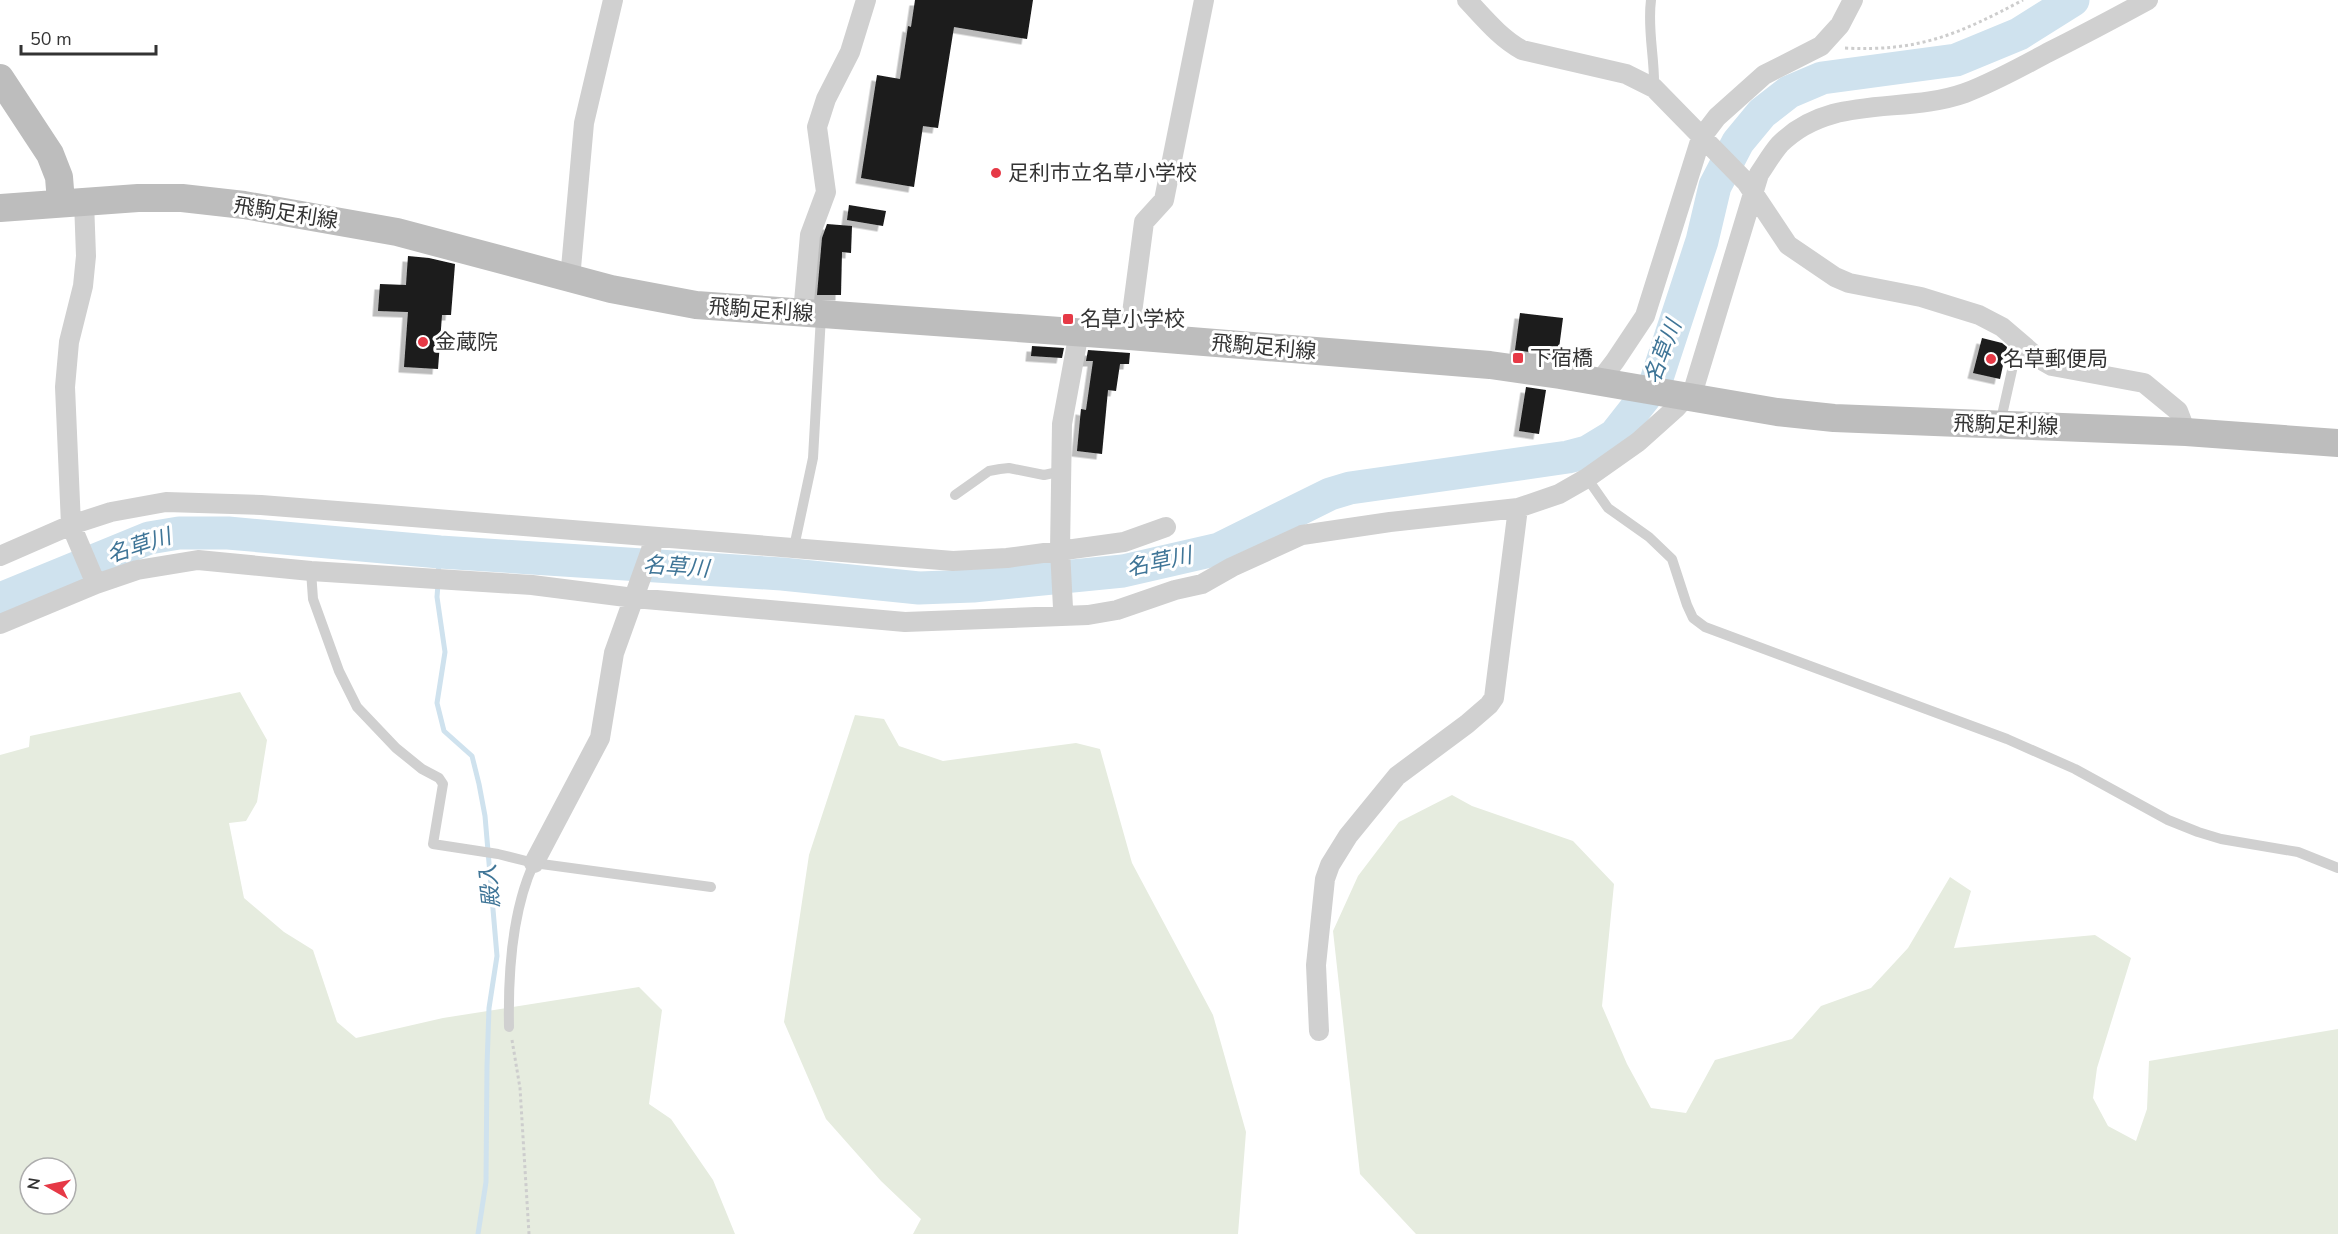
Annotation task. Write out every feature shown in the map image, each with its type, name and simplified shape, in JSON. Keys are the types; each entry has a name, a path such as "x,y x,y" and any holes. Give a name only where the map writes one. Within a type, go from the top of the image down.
{"main road":[{"path":"0,78 50,154 72,201"},
{"name":"飛駒足利線","path":"0,208 72,201 182,198 289,212 434,241 570,279 696,305 1079,332 1480,364 1604,383"},
{"path":"1604,383 1681,396"},
{"name":"飛駒足利線","path":"1681,396 1777,412 1834,418 2186,432 2338,443"}],"street":[{"path":"570,279 584,123 613,0"},
{"path":"1129,336 1144,222 1164,200 1204,0"},
{"path":"1467,0 1510,43 1522,50 1626,74 1654,88 1749,187 1788,245 1835,277 1849,283 1921,297 1978,315 2002,327 2038,358 2052,366 2144,383 2178,411 2186,432"},
{"path":"1604,383 1644,315 1717,117 1764,75 1821,46 1840,25 1853,0"},
{"path":"0,624 95,582 137,570 198,560 311,571 636,592 905,622 1065,612 1088,615 1116,610 1175,590 1202,584 1232,567 1302,535 1390,522 1518,508 1558,494 1587,478 1638,441 1681,396 1694,388 1749,187 1779,146 1792,133 1827,114 1852,109 1906,105 1963,93 2002,77 2148,0"},
{"path":"812,314 810,235 826,192 817,128 826,99 850,52 860,1"},
{"path":"72,201 86,256 83,286 69,342 65,387 71,529 95,582"},
{"path":"1065,612 1060,555 1062,424 1079,332"},
{"path":"0,556 111,512 166,502 388,514 652,544 794,548 953,561 1060,555 1124,542 1166,527"},
{"path":"1319,1031 1317,965 1325,879 1348,836 1397,776 1467,724 1494,698 1518,508"},
{"path":"534,863 600,738 614,653 652,544"}],"lane":[{"path":"1651,0 1648,23 1655,71 1654,88"},
{"path":"794,548 813,458 812,314"},
{"path":"2000,425 2017,348 2021,344"},
{"path":"955,495 989,471 1009,468 1044,475 1062,471"},
{"path":"1587,478 1608,508 1650,537 1672,559 1693,618 1705,627 2007,739 2075,769 2168,819 2198,832 2298,852 2338,868"},
{"path":"311,571 313,599 339,671 357,707 396,748 422,769 439,778 443,784 433,844 498,854 534,863 711,887"},
{"path":"509,1027 512,944 529,874 534,863"}],"path":[{"path":"1821,46 1888,48 1941,39 1983,21 2022,0"},
{"path":"509,1027 520,1088 529,1234"}],"shaded area":[{"path":"240,692 267,740 257,802 246,821 229,823 244,898 284,932 313,950 337,1022 356,1038 443,1018 639,987 662,1010 649,1104 671,1119 713,1180 735,1234 0,1234 0,755 29,747 30,736"},
{"path":"855,715 884,719 899,746 943,761 1076,743 1100,749 1132,863 1213,1015 1246,1132 1238,1234 913,1234 921,1219 881,1181 826,1119 784,1022 809,855"},
{"path":"1452,795 1472,806 1573,841 1614,884 1602,1006 1627,1064 1651,1108 1686,1113 1715,1060 1792,1039 1821,1006 1871,988 1908,948 1950,877 1971,891 1954,948 2095,935 2131,958 2097,1068 2093,1098 2108,1126 2136,1141 2147,1109 2149,1061 2338,1029 2338,1234 1416,1234 1360,1174 1333,931 1358,876 1399,822"}],"building":[{"path":"915,0 1033,0 1027,39 954,27 938,128 923,126 914,187 861,178 877,75 900,79 908,26 911,27"},
{"path":"849,205 886,211 883,226 847,220"},
{"path":"827,224 852,226 851,253 842,252 841,295 817,295 822,238"},
{"path":"408,256 455,264 451,315 442,315 438,369 404,367 408,312 378,311 380,284 406,285"},
{"path":"1520,313 1563,318 1558,356 1515,350"},
{"name":"名草郵便局","path":"1982,338 2002,343 2007,347 2000,379 1973,373"},
{"path":"1032,346 1064,348 1062,358 1031,356"},
{"path":"1088,350 1130,353 1129,364 1120,364 1116,391 1108,390 1102,454 1077,451 1081,409 1086,410 1093,361 1086,361"},
{"path":"1526,387 1546,390 1539,434 1519,431"}],"waterway":[{"name":"名草川","path":"0,599 149,538 179,533 228,533 440,552 782,574 919,588 973,586 1123,571 1219,549 1330,494 1350,488 1568,457 1587,452 1615,435 1655,384 1702,241 1715,186 1738,142 1762,113 1789,92 1822,78 1956,60 2019,34 2073,0"},
{"name":"殿入","path":"438,575 440,552"},
{"name":"殿入","path":"438,584 437,597 445,652 437,703 444,731 472,756 479,784 485,816 497,956 489,1008 486,1182 478,1234"}],"place":[{"name":"足利市立名草小学校","path":"996,173"},
{"name":"名草小学校","path":"1068,319"},
{"name":"金蔵院","path":"423,342"},
{"name":"下宿橋","path":"1518,358"},
{"name":"名草郵便局","path":"1991,359"}]}
